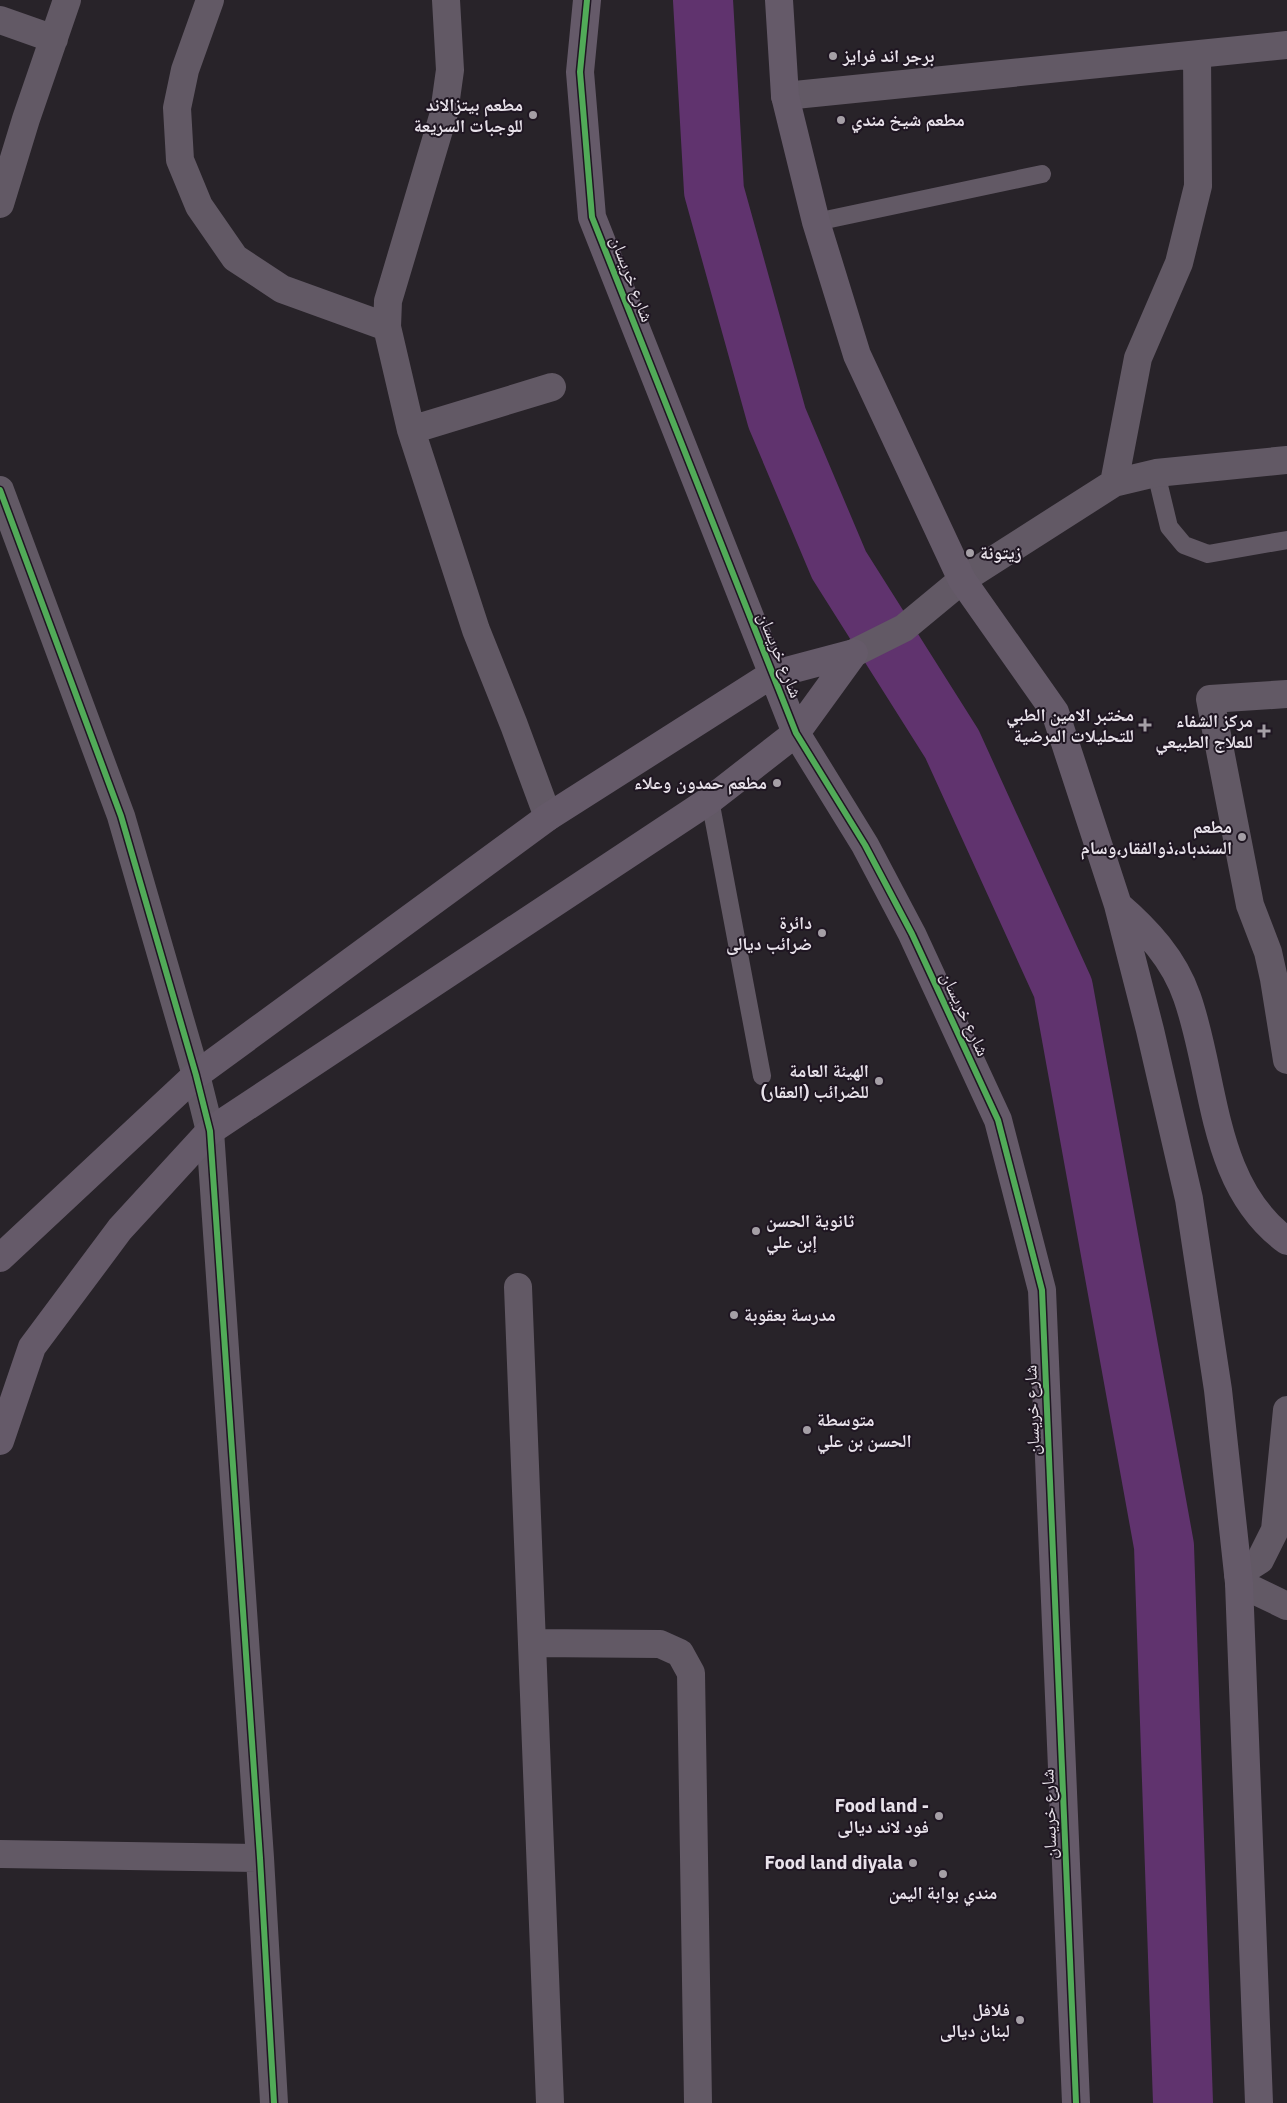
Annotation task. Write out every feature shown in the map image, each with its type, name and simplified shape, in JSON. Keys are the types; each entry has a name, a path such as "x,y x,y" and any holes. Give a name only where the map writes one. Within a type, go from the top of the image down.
{"street":[{"path":"0,204 26,119 67,0"},
{"path":"210,0 185,70 177,108 180,160 199,206 234,258 274,284 282,289 386,327"},
{"path":"446,0 450,70 444,113 388,301 386,327 411,430 476,630 548,817"},
{"name":"شارع خريسان","path":"587,0 580,72 592,218 771,675 796,733 865,845 912,934 998,1120 1042,1290 1076,2103"},
{"path":"778,0 785,96 816,222 857,355 962,580 1055,712 1118,904 1150,1030 1189,1199 1218,1390 1239,1578 1259,2103"},
{"path":"0,20 54,39"},
{"path":"785,96 1287,45"},
{"path":"1114,483 1138,358 1179,263 1198,186 1197,55"},
{"path":"411,430 552,387"},
{"path":"0,1258 196,1075 548,817 771,675 854,653 904,628 962,580 1114,483 1156,472 1287,460"},
{"path":"0,490 121,816 196,1075 210,1130 260,1858 274,2103"},
{"path":"0,1441 32,1347 120,1229 210,1130 710,800 796,733 854,653"},
{"path":"1287,694 1210,699 1250,905 1268,952 1281,978 1287,1060"},
{"path":"1118,904 1140,924 1159,946 1175,970 1188,997 1226,1152 1237,1182 1254,1209 1276,1233 1287,1241"},
{"path":"518,1287 550,2103"},
{"path":"1239,1578 1260,1560 1275,1530 1287,1410"},
{"path":"1239,1578 1287,1606"},
{"path":"533,1643 660,1644 680,1654 691,1673 698,2103"},
{"path":"0,1854 260,1858"}],"lane":[{"path":"816,222 1042,174"},
{"path":"1156,472 1169,527 1184,545 1208,554 1287,540"},
{"path":"710,800 762,1076"}],"waterway":[{"path":"703,0 714,191 777,418 839,565 952,744 1063,988 1164,1546 1183,2103"}],"cycle path":[{"path":"587,0 580,72 592,217 796,733 865,845 912,934 998,1120 1042,1290 1076,2103"},
{"path":"0,490 121,816 196,1075 210,1131 260,1858 274,2103"}],"place":[{"name":"برجر اند فرايز","path":"833,56"},
{"name":"مطعم بيتزالاند للوجبات السريعة","path":"533,115"},
{"name":"مطعم شيخ مندي","path":"841,120"},
{"name":"زيتونة","path":"970,553"},
{"name":"مختبر الامين الطبي للتحليلات المرضية","path":"1145,725"},
{"name":"مركز الشفاء للعلاج الطبيعي","path":"1264,731"},
{"name":"مطعم حمدون وعلاء","path":"777,783"},
{"name":"مطعم السندباد،ذوالفقار،وسام","path":"1242,837"},
{"name":"دائرة ضرائب ديالى","path":"822,933"},
{"name":"الهيئة العامة للضرائب (العقار)","path":"879,1081"},
{"name":"ثانوية الحسن إبن علي","path":"756,1231"},
{"name":"مدرسة بعقوبة","path":"734,1315"},
{"name":"متوسطة الحسن بن علي","path":"807,1430"},
{"name":"Food land - فود لاند ديالى","path":"939,1816"},
{"name":"Food land diyala","path":"913,1863"},
{"name":"مندي بوابة اليمن","path":"943,1874"},
{"name":"فلافل لبنان ديالى","path":"1020,2020"}]}
